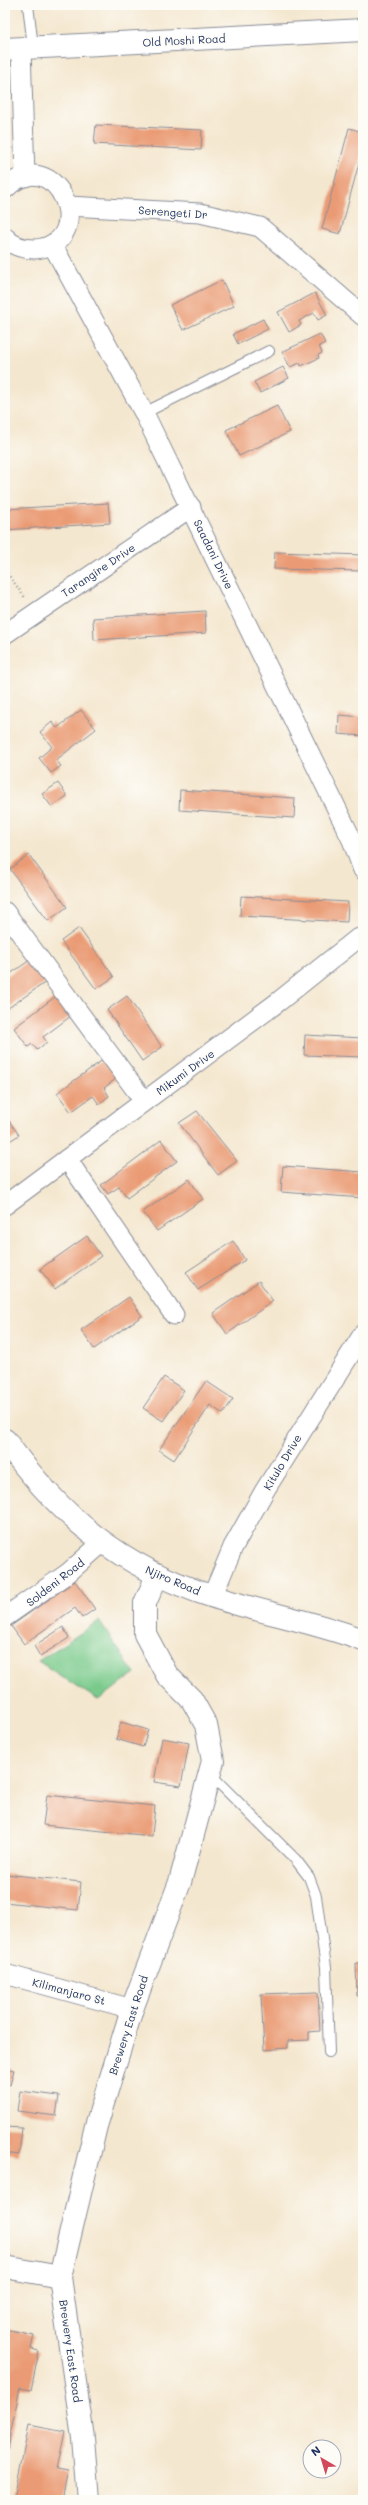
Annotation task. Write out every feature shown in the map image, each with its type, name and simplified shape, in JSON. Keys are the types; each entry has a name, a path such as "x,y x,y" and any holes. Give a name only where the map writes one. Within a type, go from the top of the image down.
{"street":[{"name":"Old Moshi Road","path":"20,48 363,30"},
{"path":"20,48 25,177"},
{"path":"5,189 14,181 25,177 36,176 48,180 58,186 65,196 68,206 66,227 52,244 41,248 29,249 17,246 5,237"},
{"name":"Serengeti Dr","path":"68,206 200,213 260,227 363,316"},
{"name":"Saadani Drive","path":"52,244 144,413 357,837 363,870"},
{"name":"Tarangire Drive","path":"5,634 191,507"},
{"path":"5,912 144,1101"},
{"name":"Mikumi Drive","path":"5,1205 278,1002 357,939 363,937"},
{"path":"67,1159 174,1315"},
{"name":"Kitulo Drive","path":"212,1597 233,1547 265,1490 363,1334"},
{"name":"Njiro Road","path":"5,1440 47,1494 102,1543 157,1576 212,1597 327,1626 363,1640"},
{"name":"Soldeni Road","path":"5,1617 62,1577 102,1543"},
{"name":"Brewery East Road","path":"88,2500 83,2438 60,2277 96,2126 132,2009 180,1882 213,1761 206,1725 192,1700 167,1675 145,1634 145,1603 157,1576"},
{"name":"Kilimanjaro St","path":"5,1974 132,2009"},
{"path":"5,2267 60,2277"}],"lane":[{"path":"20,48 28,5"},
{"path":"144,413 268,351"},
{"path":"210,1774 300,1865 309,1877 316,1896 326,1967 329,2052"}],"path":[{"path":"5,570 36,612"}],"green space":[{"path":"99,1621 135,1674 98,1700 38,1661"}],"building":[{"path":"96,125 202,130 201,150 94,144"},
{"path":"349,128 363,132 363,148 340,234 322,229"},
{"path":"222,280 234,306 183,330 170,305"},
{"path":"315,293 327,315 318,320 314,313 299,321 301,325 289,332 278,312"},
{"path":"263,319 268,329 238,344 233,334"},
{"path":"320,334 325,343 319,346 322,353 318,355 319,358 301,366 300,363 290,367 282,352"},
{"path":"283,367 289,378 260,393 254,382"},
{"path":"277,406 290,432 239,456 226,430"},
{"path":"108,503 110,523 5,530 5,509"},
{"path":"275,552 363,555 363,571 274,569"},
{"path":"205,611 206,633 94,640 93,618"},
{"path":"81,710 96,729 56,760 61,766 51,773 39,758 52,747 40,732 52,722 57,728"},
{"path":"339,715 363,717 363,736 338,734"},
{"path":"58,783 67,796 52,807 42,794"},
{"path":"180,790 295,798 294,818 179,810"},
{"path":"29,855 67,907 48,921 10,869"},
{"path":"241,896 348,902 347,922 240,916"},
{"path":"79,928 114,977 96,989 61,941"},
{"path":"33,958 49,980 5,1010 5,973 7,976"},
{"path":"60,993 75,1013 43,1037 47,1042 37,1050 32,1044 28,1047 14,1028"},
{"path":"127,996 162,1047 142,1061 107,1010"},
{"path":"305,1035 363,1038 363,1057 304,1055"},
{"path":"104,1059 117,1078 104,1088 109,1096 99,1104 93,1096 71,1112 57,1093"},
{"path":"197,1111 237,1161 218,1175 179,1123"},
{"path":"5,1115 19,1135 5,1144"},
{"path":"161,1140 177,1161 127,1198 119,1187 108,1194 101,1185"},
{"path":"283,1166 363,1172 363,1198 281,1192"},
{"path":"189,1179 203,1199 157,1231 143,1212"},
{"path":"87,1236 101,1256 55,1289 40,1269"},
{"path":"233,1241 245,1260 198,1290 186,1272"},
{"path":"259,1281 273,1301 227,1334 213,1313"},
{"path":"129,1297 142,1316 94,1349 81,1330"},
{"path":"164,1377 184,1390 163,1421 143,1408"},
{"path":"206,1381 233,1399 223,1414 210,1405 174,1460 159,1450"},
{"path":"75,1581 95,1609 82,1618 75,1608 24,1644 11,1626"},
{"path":"63,1627 69,1638 40,1656 34,1646"},
{"path":"121,1722 148,1730 143,1747 116,1739"},
{"path":"162,1738 189,1743 181,1786 154,1782"},
{"path":"47,1795 155,1806 152,1836 43,1825"},
{"path":"5,1874 81,1882 78,1910 5,1902"},
{"path":"356,1963 363,1963 363,1996 357,1996"},
{"path":"318,1992 320,2031 309,2032 309,2040 288,2041 288,2048 264,2050 261,1994"},
{"path":"5,2068 14,2070 10,2085 5,2083"},
{"path":"20,2091 59,2096 56,2116 17,2111"},
{"path":"5,2127 22,2128 19,2155 5,2153"},
{"path":"5,2329 34,2335 31,2349 39,2351 31,2390 20,2388 7,2449 5,2448"},
{"path":"29,2425 65,2432 57,2469 68,2471 62,2500 5,2500 5,2496 14,2498"}]}
